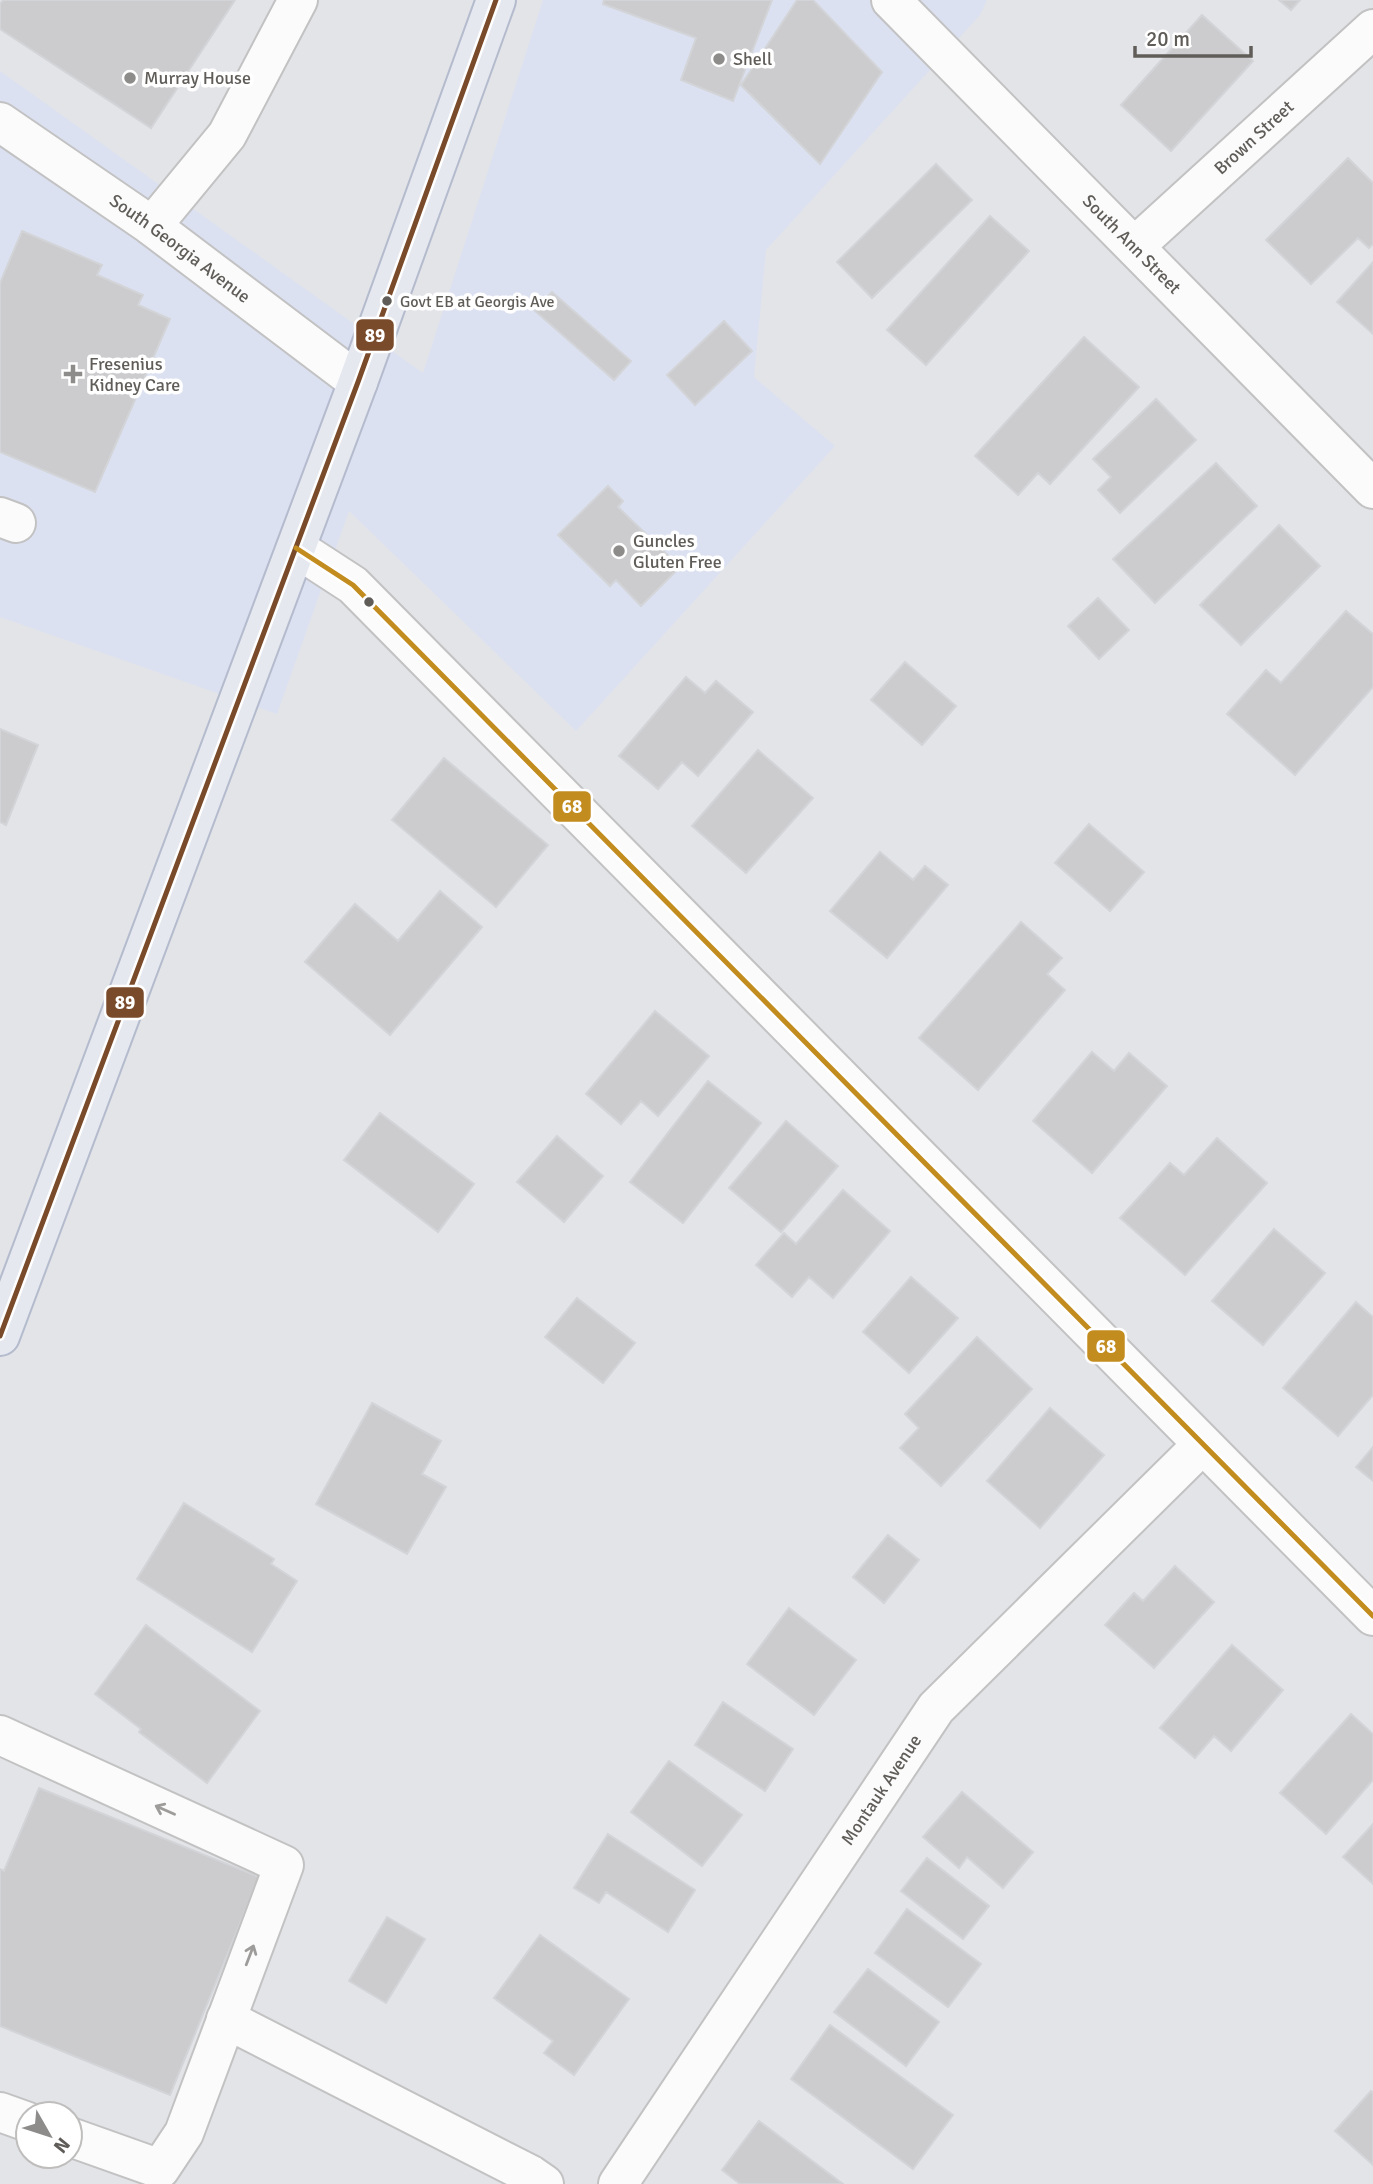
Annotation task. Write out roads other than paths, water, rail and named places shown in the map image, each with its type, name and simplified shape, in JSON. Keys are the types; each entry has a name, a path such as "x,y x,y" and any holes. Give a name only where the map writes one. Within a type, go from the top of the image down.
{"main road":[{"path":"0,1336 358,382 496,0"}],"street":[{"path":"152,226 227,135 298,0"},
{"name":"South Ann Street","path":"891,0 1373,489"},
{"name":"Brown Street","path":"1135,246 1373,29"},
{"name":"South Georgia Avenue","path":"3,128 152,226 358,382"},
{"path":"296,548 353,585 1373,1616"},
{"name":"Montauk Avenue","path":"618,2184 936,1709 1202,1445"},
{"path":"0,1735 284,1865 184,2133 160,2169 84,2142"},
{"path":"226,2019 544,2184"}],"place":[{"name":"Shell","path":"719,59"},
{"name":"Murray House","path":"130,78"},
{"name":"Govt EB at Georgis Ave","path":"387,301"},
{"name":"Fresenius Kidney Care","path":"73,374"},
{"name":"Guncles Gluten Free","path":"619,551"}]}
